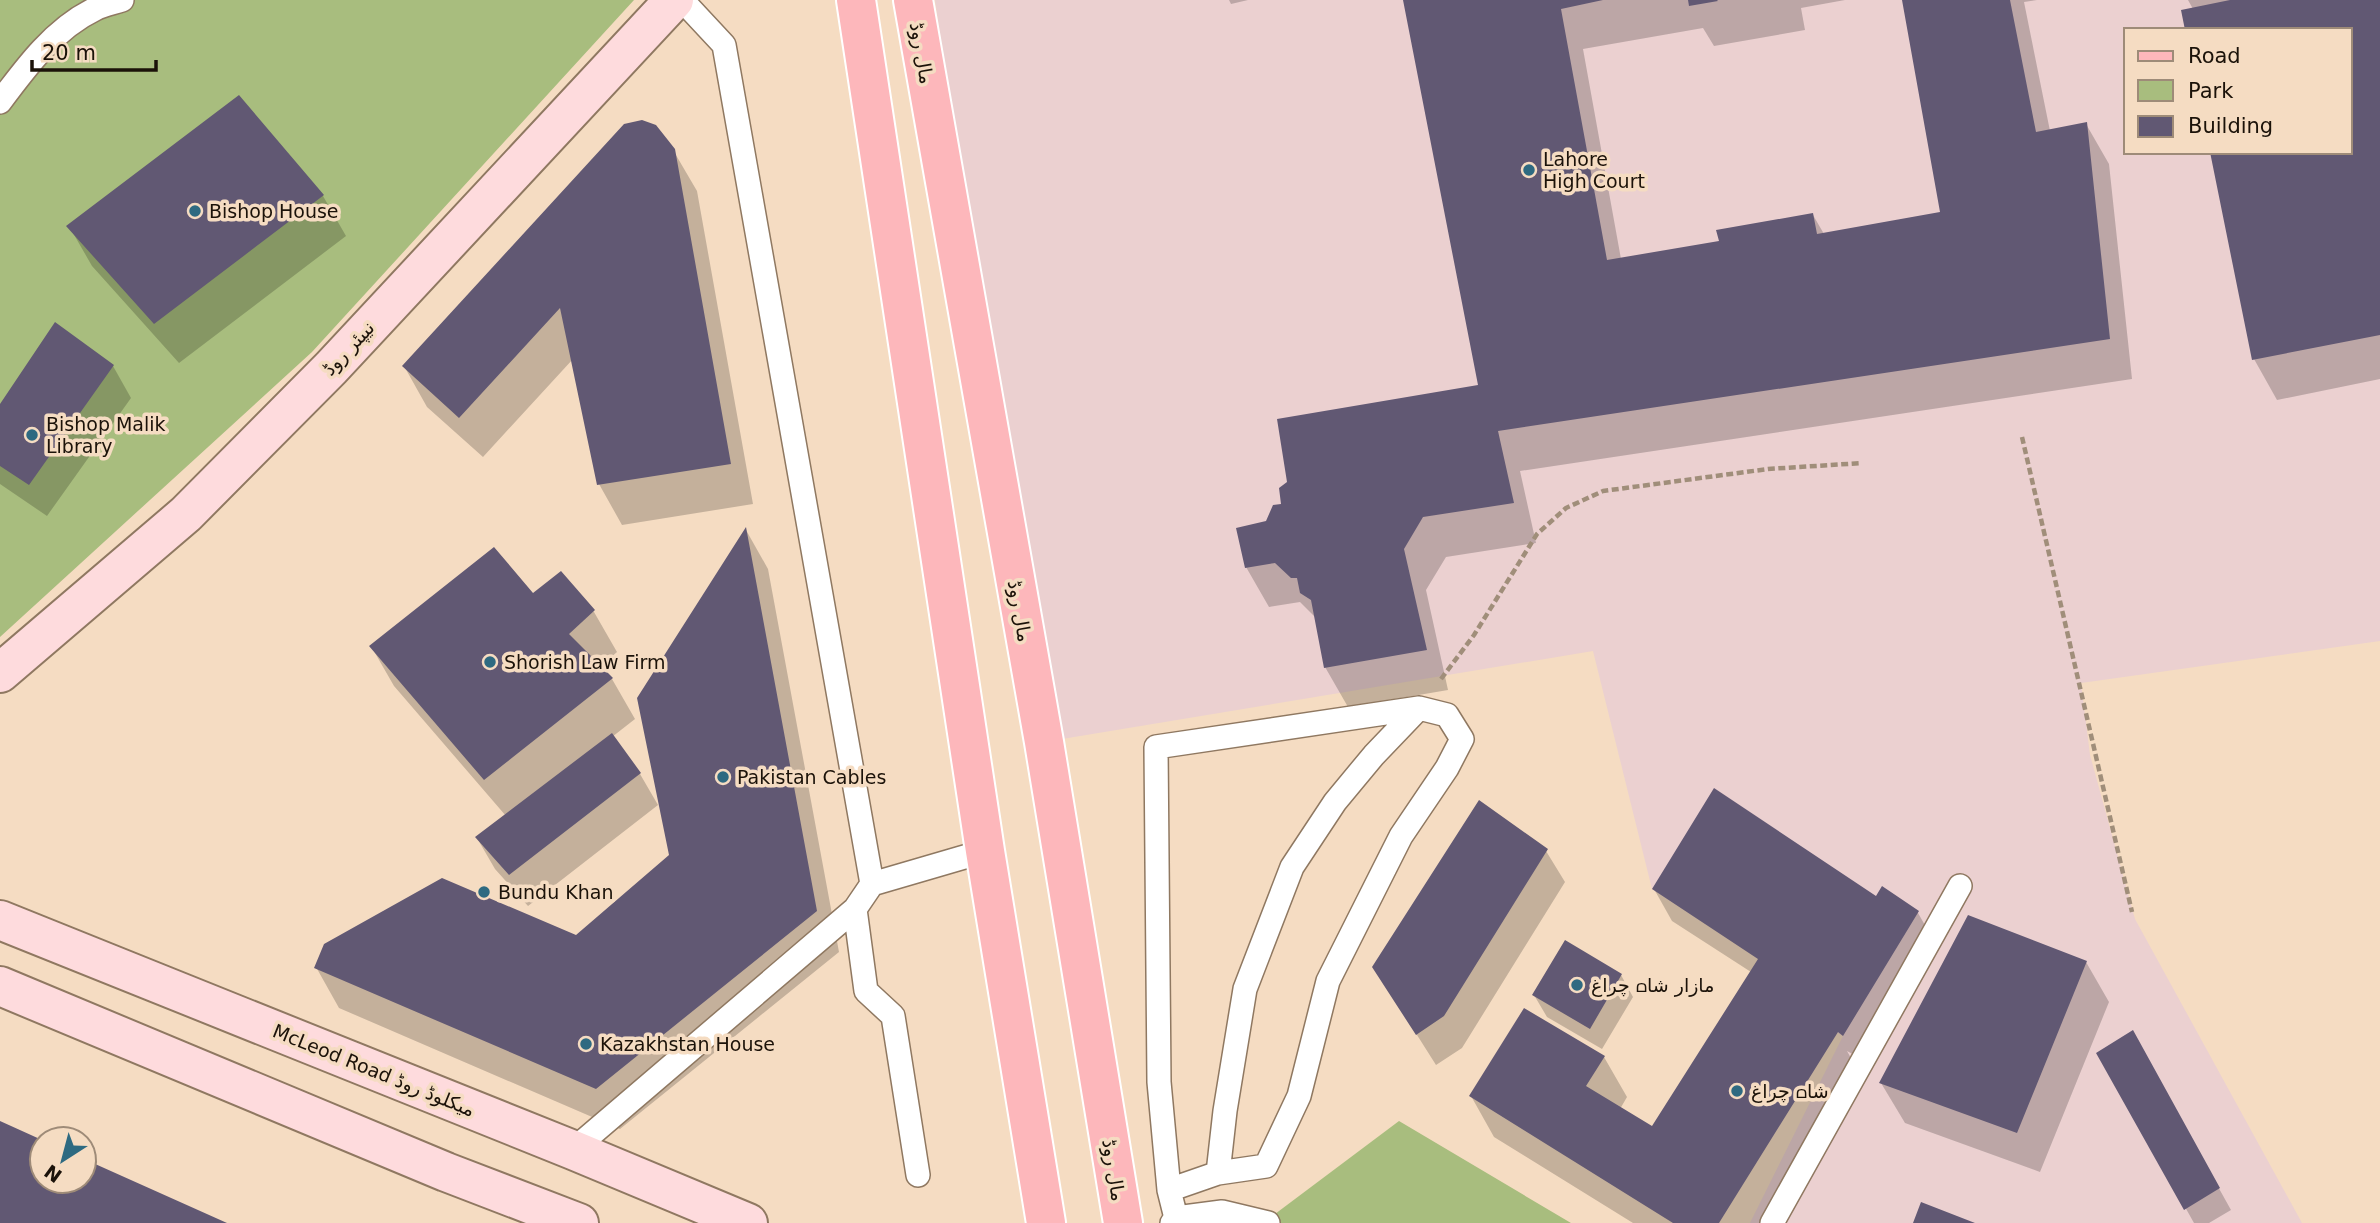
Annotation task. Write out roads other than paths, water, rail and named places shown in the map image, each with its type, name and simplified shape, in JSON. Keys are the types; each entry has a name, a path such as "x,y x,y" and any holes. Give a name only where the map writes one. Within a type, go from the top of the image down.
{"main road":[{"name":"نیپئر روڈ","path":"0,673 186,514 331,368 674,0"},
{"path":"856,0 985,851 1046,1223"},
{"name":"مال روڈ","path":"913,0 1044,742 1123,1223"},
{"name":"McLeod Road میکلوڈ روڈ","path":"0,919 748,1223"},
{"path":"0,986 446,1172 579,1223"}],"lane":[{"path":"0,102 33,60 60,32 95,9 122,0"},
{"path":"682,0 724,45 872,884"},
{"path":"1218,1173 1245,989 1292,867 1335,802 1374,755 1419,708"},
{"path":"1169,1190 1218,1173 1266,1166 1298,1096 1328,981 1401,836 1447,768 1462,739 1447,715 1419,708 1156,747 1159,1082 1169,1190 1174,1220 1222,1212 1268,1223"},
{"path":"573,1150 855,909 872,884 985,851"},
{"path":"1772,1223 1960,886"},
{"path":"855,909 866,991 893,1016 918,1175"}],"place":[{"name":"Lahore High Court","path":"1529,170"},
{"name":"Bishop House","path":"195,211"},
{"name":"Bishop Malik Library","path":"32,435"},
{"name":"Shorish Law Firm","path":"490,662"},
{"name":"Pakistan Cables","path":"723,777"},
{"name":"Bundu Khan","path":"484,892"},
{"name":"مازار شاہ چراغ","path":"1577,985"},
{"name":"Kazakhstan House","path":"586,1044"},
{"name":"شاہ چراغ","path":"1737,1091"}]}
